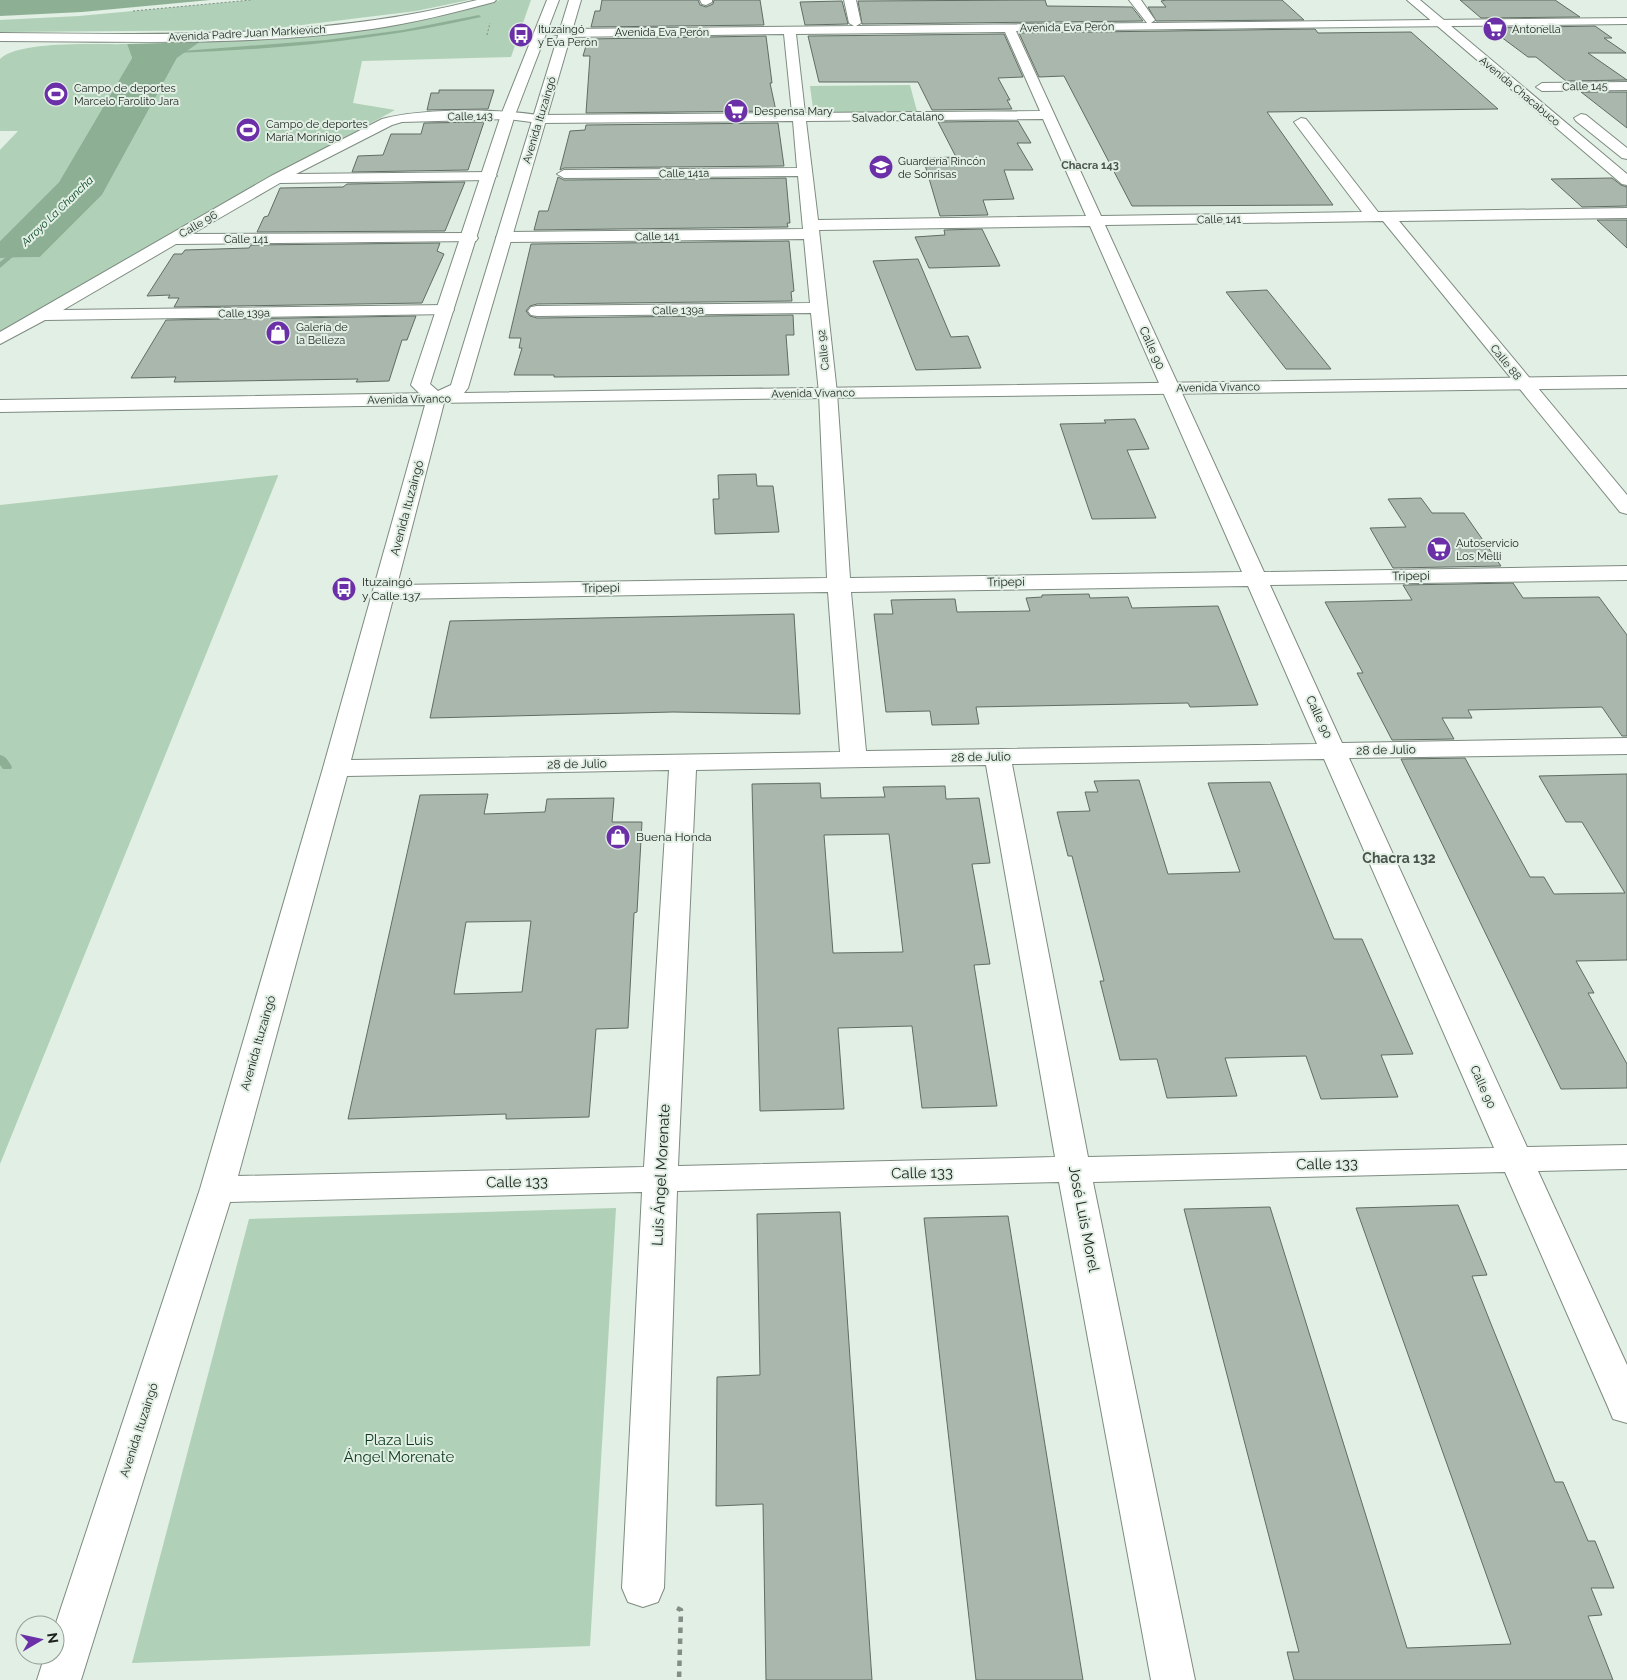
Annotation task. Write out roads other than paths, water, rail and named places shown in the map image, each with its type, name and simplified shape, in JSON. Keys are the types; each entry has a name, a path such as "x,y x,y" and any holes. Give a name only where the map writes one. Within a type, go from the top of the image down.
{"street":[{"name":"Avenida Padre Juan Markievich","path":"0,37 210,37 317,31 424,16 490,0"},
{"path":"436,399 420,385 470,238 508,115 553,0"},
{"name":"Avenida Ituzaingó","path":"59,1680 217,1189 336,768 436,399 459,388 576,0"},
{"path":"850,0 856,23"},
{"path":"1135,0 1148,20"},
{"name":"Avenida Chacabuco","path":"1413,0 1627,180"},
{"name":"Avenida Eva Perón","path":"543,29 790,31 1437,21 1457,18 1627,17"},
{"path":"1457,18 1478,35"},
{"name":"Avenida Eva Perón","path":"1457,18 1627,21"},
{"name":"Avenida Eva Perón","path":"567,29 856,23 1148,20 1437,21"},
{"name":"Calle 90","path":"1009,28 1627,1407"},
{"name":"Calle 92","path":"790,31 828,393 839,585 854,759"},
{"name":"Avenida Chacabuco","path":"1539,84 1558,99"},
{"name":"Calle 145","path":"1539,84 1627,86"},
{"name":"Avenida Chacabuco","path":"1573,112 1627,155"},
{"name":"Calle 143","path":"402,118 508,115 539,120"},
{"name":"Salvador Catalano","path":"539,120 1048,115"},
{"name":"Calle 96","path":"0,339 276,179 386,122 402,118"},
{"name":"Calle 88","path":"1300,122 1627,508"},
{"name":"Calle 141a","path":"564,174 805,172"},
{"path":"276,179 490,176"},
{"name":"Calle 141","path":"504,237 811,230 1095,220 1627,213"},
{"name":"Calle 141","path":"172,239 470,238"},
{"name":"Calle 139a","path":"537,311 819,308"},
{"name":"Calle 139a","path":"43,315 445,310"},
{"name":"Avenida Vivanco","path":"0,406 1627,382"},
{"name":"Tripepi","path":"384,592 1627,572"},
{"name":"28 de Julio","path":"336,768 1627,746"},
{"name":"José Luis Morel","path":"998,757 1074,1170 1173,1680"},
{"name":"Luis Ángel Morenate","path":"643,1588 660,1179 683,762"},
{"name":"Calle 133","path":"217,1189 1627,1157"}],"water":[{"path":"0,0 210,0 82,12 0,16"},
{"path":"200,42 177,58 102,195 40,257 0,258 0,241 59,182 132,58 127,44"}],"waterway":[{"path":"171,52 249,49 326,42 403,31 479,16"},
{"name":"Arroyo La Chancha","path":"0,266 19,249"},
{"path":"0,758 7,767"}],"place":[{"name":"Antonella","path":"1495,29"},
{"name":"Ituzaingó y Eva Perón","path":"521,35"},
{"name":"Campo de deportes Marcelo Farolito Jara","path":"56,94"},
{"name":"Despensa Mary","path":"736,111"},
{"name":"Campo de deportes María Morínigo","path":"248,130"},
{"name":"Guardería Rincón de Sonrisas","path":"881,167"},
{"name":"Galería de la Belleza","path":"278,333"},
{"name":"Autoservicio Los Melli","path":"1439,549"},
{"name":"Ituzaingó y Calle 137","path":"344,589"},
{"name":"Buena Honda","path":"618,837"}],"district":[{"name":"Chacra 143","path":"1090,165"},
{"name":"Chacra 132","path":"1399,858"}],"park label":[{"name":"Plaza Luis Ángel Morenate","path":"399,1448"}]}
